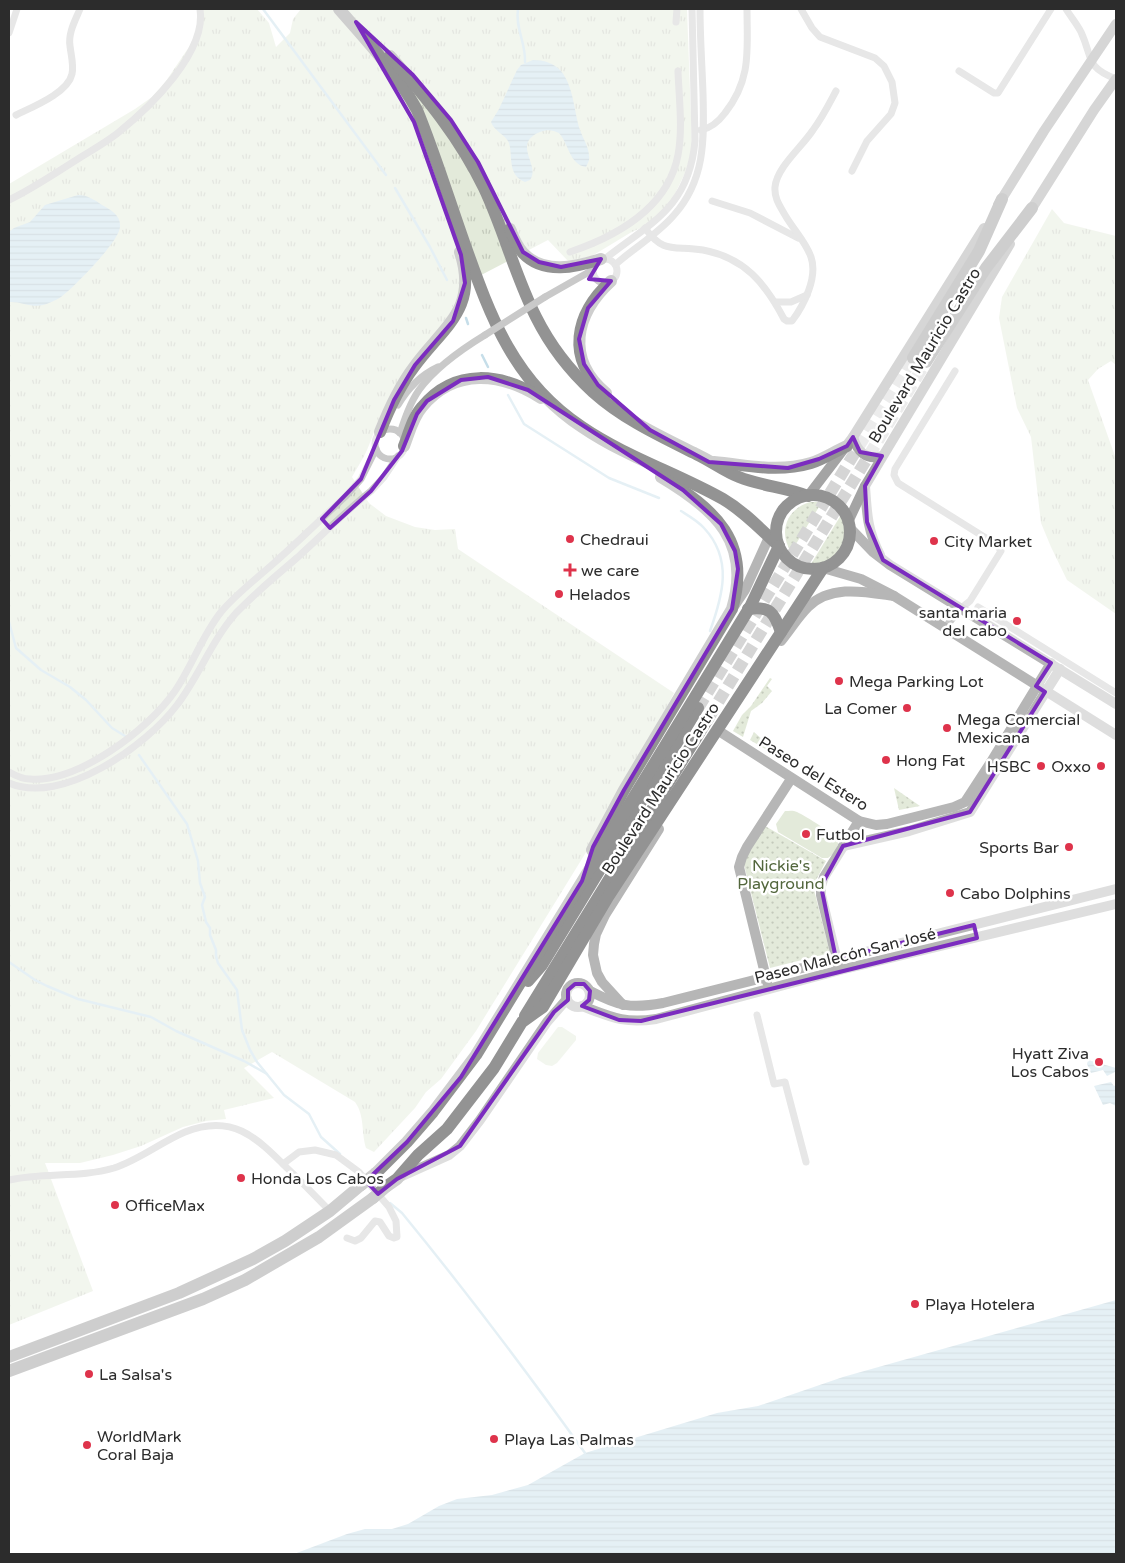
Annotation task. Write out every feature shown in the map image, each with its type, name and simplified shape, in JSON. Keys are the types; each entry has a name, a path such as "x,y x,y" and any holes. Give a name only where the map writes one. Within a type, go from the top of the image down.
{"highway":[{"path":"339,9 432,106 472,166 494,209 536,318 556,350 577,377 614,409 709,462 753,482 808,496"},
{"path":"347,9 376,46 417,110 476,277 502,340 532,382 566,415"},
{"path":"376,46 424,86 451,120 486,176 516,243 523,252 539,262 561,268 600,262"},
{"path":"376,46 414,122 461,255 465,278 462,300 453,322 405,380 394,400 384,431"},
{"name":"Boulevard Mauricio Castro","path":"912,358 978,251 1002,199"},
{"name":"Boulevard Mauricio Castro","path":"926,362 986,268 1032,208"},
{"path":"607,282 584,318 579,339 582,360 589,375 598,385 650,430"},
{"path":"401,451 417,414 441,390 461,380 488,378 508,382 528,390 600,439 725,500 774,541 786,558 798,566 811,569 823,568 835,562 844,553 849,541 849,525 843,510 833,501 821,496 808,496 794,500 780,515 774,541"},
{"path":"709,462 778,469 811,463 850,442"},
{"path":"582,881 593,847 624,790 732,609 736,593 738,569 735,551 721,524 684,490 658,475 633,456"},
{"name":"Boulevard Mauricio Castro","path":"9,1357 209,1280 269,1250 330,1211 376,1173 407,1142 447,1096 476,1056 507,1006 748,609 774,541"},
{"name":"Boulevard Mauricio Castro","path":"522,1022 543,1007 608,897 823,568"},
{"path":"748,609 762,608 770,611 781,632"},
{"name":"Boulevard Mauricio Castro","path":"507,1006 542,965 698,708"},
{"name":"Boulevard Mauricio Castro","path":"9,1371 203,1299 245,1280 319,1237 392,1182 423,1150 447,1129 494,1068 709,717"},
{"path":"608,897 644,854"}],"main road":[{"name":"Boulevard Mauricio Castro","path":"808,496 850,442 1044,131 1116,24"},
{"name":"Boulevard Mauricio Castro","path":"849,525 865,486 882,456 1032,208 1094,110 1116,79"},
{"path":"850,442 860,452 870,457 882,456"}],"street":[{"path":"9,33 17,9"},
{"path":"16,115 60,91 67,83 72,74 70,36 80,9"},
{"path":"9,200 41,183 118,133 160,95 191,52 200,30 202,16 200,9"},
{"path":"676,9 676,22"},
{"path":"616,264 675,214 688,195 702,160 704,130 698,14 692,9"},
{"path":"696,131 710,128 722,116 734,102 744,81 748,59 747,9"},
{"path":"801,9 812,28 820,37 875,58 884,66 892,82 895,103 891,114 867,141 852,171"},
{"path":"959,71 994,93 998,93 1051,9"},
{"path":"1066,9 1081,33 1091,63 1104,74 1116,79"},
{"path":"9,772 20,778 40,779 69,772 86,765 140,729 158,712 174,692 220,613 322,519 361,479 376,449 375,439 384,431 394,410 409,390 426,373 445,363 484,335 545,297 573,282 670,208 682,190 692,163 696,131 698,14"},
{"path":"570,252 620,230 647,210 660,197 672,176 678,155 680,117 678,71"},
{"path":"645,228 650,236 664,247 702,250 731,259 750,271 775,302 784,319 791,322 807,295 812,280 813,266 811,257 775,196 776,180 783,168 813,131 836,91"},
{"path":"660,197 675,214"},
{"path":"712,201 765,220 801,240"},
{"path":"600,262 610,260 616,264"},
{"path":"600,262 595,278 607,282"},
{"path":"573,282 588,280 607,282 617,274 616,264"},
{"path":"775,302 791,302 807,295"},
{"path":"12,785 29,789 46,788 75,780 113,762 132,750 148,736 176,706 196,677 218,638 237,613 384,477 401,451 402,436 400,433 407,410 420,389 445,363"},
{"path":"944,628 960,609 970,601 996,560 1000,551 999,547 898,483 894,476 895,469 955,371"},
{"path":"384,431 394,430 400,433"},
{"path":"376,449 385,458 389,458 401,451"},
{"path":"865,486 867,522 872,539 883,560"},
{"path":"322,519 330,528"},
{"path":"849,525 883,560 1116,704"},
{"path":"732,609 774,541"},
{"path":"823,568 861,579 894,596 1116,735"},
{"path":"623,1006 602,982 597,973 594,963 596,934 605,915 774,651 807,608 824,596 838,592 861,591 894,596"},
{"path":"978,607 1116,693"},
{"name":"Paseo del Estero","path":"844,846 905,832 970,812 995,764 1055,666"},
{"name":"Paseo del Estero","path":"722,733 859,821 876,825 902,821 960,805 995,764"},
{"path":"12,785 20,778"},
{"path":"769,989 739,867 747,848 791,779"},
{"path":"840,970 820,891 824,877 859,821"},
{"path":"902,821 905,832"},
{"name":"Paseo Malecón San José","path":"590,991 623,1006 645,1006 663,1003 1116,889"},
{"name":"Paseo Malecón San José","path":"582,1006 619,1020 641,1021 656,1019 840,970 1116,904"},
{"path":"974,925 977,938"},
{"path":"392,1182 449,1154 460,1146 547,1022 567,999 568,990 575,984 584,984 590,991 589,1000 582,1006 573,1006 567,999"},
{"path":"757,1015 774,1084 785,1082 806,1162"},
{"path":"9,1180 42,1175 99,1172 134,1159 169,1139 188,1131 222,1125 248,1134 264,1144 330,1211"},
{"path":"283,1164 299,1152 315,1150 336,1155 359,1172 389,1207 396,1221 397,1237 389,1236 380,1222 375,1221 362,1238 355,1241 347,1238"}],"highlighted area":[{"path":"356,22 413,75 451,120 478,162 523,252 539,262 561,267 601,259 589,279 611,281 588,308 579,339 584,364 598,385 650,430 709,462 788,468 819,459 847,446 853,437 860,452 882,456 865,486 867,522 883,560 1051,663 1036,686 1045,692 970,812 843,846 821,886 836,959 974,925 977,938 641,1021 619,1020 582,1006 589,1000 590,991 584,984 575,984 568,990 568,1000 554,1012 460,1146 397,1179 378,1194 366,1181 407,1142 461,1077 582,881 593,847 624,790 732,609 738,569 735,551 721,524 683,490 528,390 488,377 461,380 427,401 417,414 402,451 371,491 330,528 322,519 361,479 394,400 415,365 453,321 465,283 461,255 414,122"}],"green space":[{"path":"203,9 257,9 269,23 276,47 290,33 293,19 301,9 687,9 692,144 685,173 672,200 653,222 630,233 592,256 568,261 548,240 462,285 438,333 384,410 352,477 369,503 386,516 415,527 435,530 455,529 458,549 674,693 637,765 604,823 476,1031 441,1079 426,1092 415,1108 374,1152 366,1148 362,1118 355,1102 272,1052 244,1068 274,1098 224,1110 226,1119 206,1121 183,1127 141,1146 113,1155 80,1163 45,1163 93,1291 9,1325 9,184 152,97 166,81 193,41"},
{"path":"1052,209 1064,223 1116,236 1116,365 1111,361 1098,369 1088,380 1116,459 1116,614 1067,580 1041,523 1031,437 1017,408 999,318 1002,297"},
{"path":"810,502 822,502 791,552 785,536 787,522 790,515 802,505"},
{"path":"841,515 847,533 842,549 830,561 811,564"},
{"path":"770,678 772,679 767,686 772,691 762,703 751,711 743,737 733,731 742,715 751,706"},
{"path":"754,732 786,761 750,740"},
{"path":"894,788 920,806 899,810"},
{"name":"Futbol","path":"785,811 797,812 832,834 838,842 838,847 828,858 822,858 778,832 776,824"},
{"name":"Nickie's Playground","path":"765,826 826,861 813,886 830,953 770,968 743,861"},
{"path":"558,1027 562,1027 576,1036 576,1040 557,1063 552,1066 546,1065 537,1059 538,1053"}],"water":[{"path":"533,60 544,61 558,68 569,84 578,123 588,149 589,162 586,167 580,165 573,158 559,133 550,130 543,131 532,137 528,142 527,149 532,174 530,180 525,182 515,175 509,143 491,122 517,70 521,65"},
{"path":"78,195 94,200 112,211 119,219 120,227 118,234 85,275 59,298 39,306 9,302 9,232 30,222 45,205"},
{"path":"1088,1060 1116,1068 1116,1074 1115,1072 1107,1076 1103,1070 1091,1073 1087,1064"},
{"path":"1111,1082 1114,1086 1116,1085 1116,1106 1110,1103 1103,1105 1094,1086"},
{"path":"1116,1300 1116,1554 294,1554 365,1529 392,1529 408,1524 439,1506 457,1499 492,1495 528,1485 585,1453 717,1413 758,1406 843,1377"}],"waterway":[{"path":"263,9 386,175"},
{"path":"518,9 517,16 525,62"},
{"path":"395,188 447,280"},
{"path":"466,318 468,324"},
{"path":"482,355 488,367"},
{"path":"508,395 524,424 609,478 659,498"},
{"path":"681,511 704,528 719,552 723,578 719,604 710,631"},
{"path":"9,622 16,648 41,670 70,687 86,700 112,728 125,736"},
{"path":"139,755 187,824 198,861 200,883 205,897 202,905 206,922 210,928 210,935 216,950 218,963 237,990 242,1030 250,1050 257,1062 284,1095 309,1114 321,1137 340,1154"},
{"path":"9,962 47,986 78,999 151,1017 176,1031 244,1061 267,1074"},
{"path":"390,1203 402,1213 473,1302 585,1453"}],"tunnel":[{"path":"698,708 913,358"},
{"path":"709,717 926,362"}],"place":[{"name":"Chedraui","path":"570,539"},
{"name":"City Market","path":"934,541"},
{"name":"we care","path":"570,570"},
{"name":"Helados","path":"559,594"},
{"name":"santa maria del cabo","path":"1017,621"},
{"name":"Mega Parking Lot","path":"839,681"},
{"name":"La Comer","path":"907,708"},
{"name":"Mega Comercial Mexicana","path":"947,728"},
{"name":"Hong Fat","path":"886,760"},
{"name":"HSBC","path":"1041,766"},
{"name":"Oxxo","path":"1101,766"},
{"name":"Futbol","path":"806,834"},
{"name":"Sports Bar","path":"1069,847"},
{"name":"Cabo Dolphins","path":"950,893"},
{"name":"Hyatt Ziva Los Cabos","path":"1099,1062"},
{"name":"Honda Los Cabos","path":"241,1178"},
{"name":"OfficeMax","path":"115,1205"},
{"name":"Playa Hotelera","path":"915,1304"},
{"name":"La Salsa's","path":"89,1374"},
{"name":"Playa Las Palmas","path":"494,1439"},
{"name":"WorldMark Coral Baja","path":"87,1445"}]}
